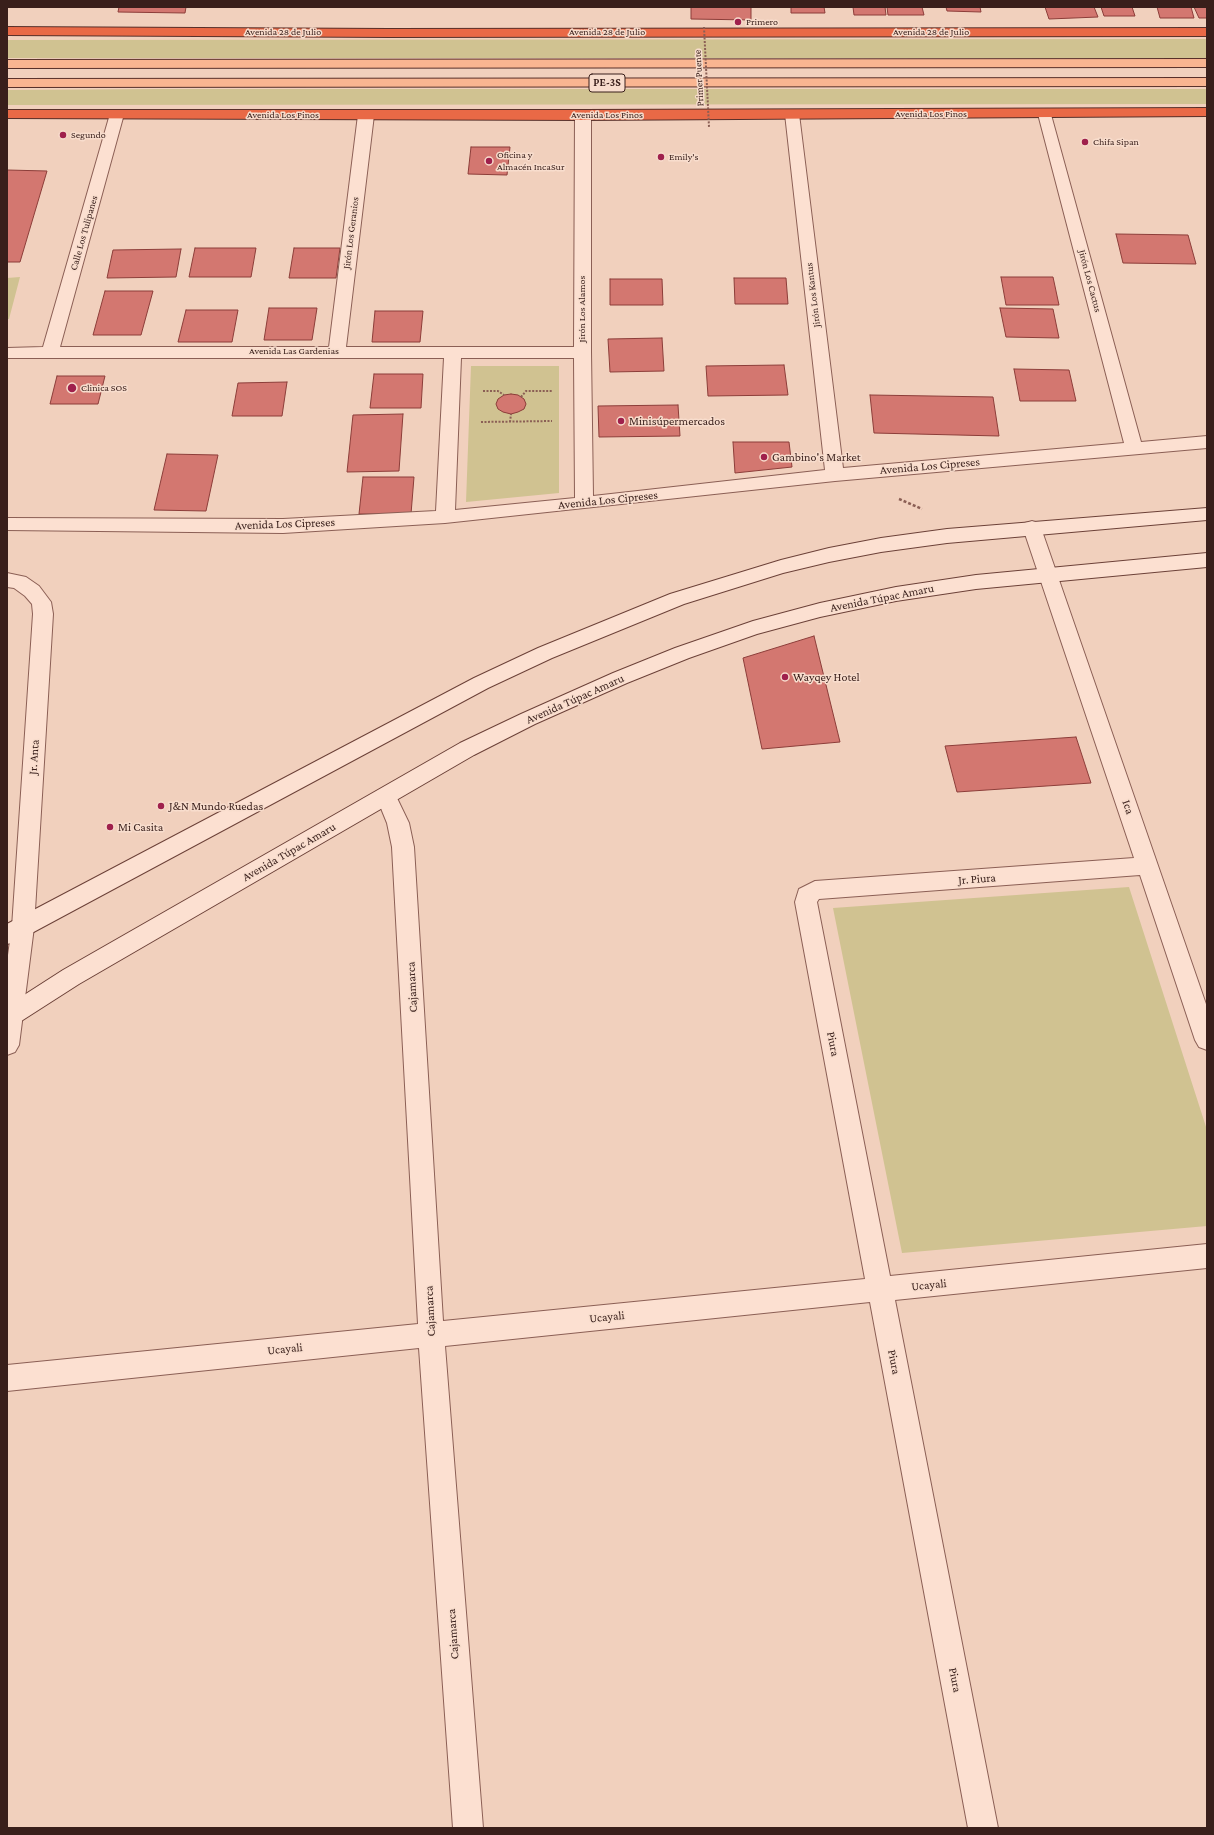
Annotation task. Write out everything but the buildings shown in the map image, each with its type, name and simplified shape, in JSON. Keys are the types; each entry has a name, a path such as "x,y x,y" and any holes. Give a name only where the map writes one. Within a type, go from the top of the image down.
{"highway":[{"name":"Avenida 28 de Julio","path":"7,31 1207,32"},
{"name":"Avenida Los Pinos","path":"7,114 583,115 1045,114 1207,112"}],"main road":[{"name":"PE-3S","path":"7,64 1207,63"},
{"name":"PE-3S","path":"7,83 1207,82"}],"street":[{"name":"Calle Los Tulipanes","path":"50,352 117,114"},
{"name":"Jirón Los Kantus","path":"792,114 835,475"},
{"name":"Jirón Los Cactus","path":"1045,114 1134,448"},
{"name":"Jirón Los Geranios","path":"337,351 366,115"},
{"name":"Jirón Los Alamos","path":"583,115 582,352 584,503"},
{"name":"Avenida Las Gardenias","path":"7,353 337,351 582,352"},
{"path":"446,517 453,351"},
{"name":"Avenida Los Cipreses","path":"7,524 283,526 446,517 835,475 1207,442"},
{"path":"15,931 481,683 551,650 677,599 781,567 829,555 947,536 1207,514"},
{"name":"Ica","path":"1032,528 1207,1040"},
{"name":"Avenida Túpac Amaru","path":"8,1017 71,977 467,749 528,719 620,678 682,653 753,628 820,610 896,594 976,582 1207,560"},
{"name":"Jr. Anta","path":"7,580 19,582 32,591 41,602 43,614 15,931 7,1045"},
{"name":"Cajamarca","path":"386,796 398,823 404,847 431,1334 468,1828"},
{"name":"Jr. Piura","path":"807,896 815,890 1148,866"},
{"name":"Piura","path":"807,896 806,902 983,1828"},
{"name":"Ucayali","path":"7,1378 1207,1256"}],"path":[{"name":"Primer Puente","path":"704,27 709,127"},
{"path":"510,422 511,414"},
{"path":"449,422 583,421"},
{"path":"895,497 923,509"}],"shaded area":[{"path":"1207,39 1207,58 7,58 7,40"},
{"path":"1207,89 1207,104 7,105 7,90"},
{"path":"20,277 9,319 7,319 7,278"},
{"path":"471,366 559,366 559,493 466,502"},
{"path":"1129,887 1207,1130 1207,1226 902,1253 833,908"}],"place":[{"name":"Primero","path":"738,22"},
{"name":"Segundo","path":"63,135"},
{"name":"Chifa Sipan","path":"1085,142"},
{"name":"Emily's","path":"661,157"},
{"name":"Oficina y Almacén IncaSur","path":"489,161"},
{"name":"Clinica SOS","path":"72,388"},
{"name":"Minisúpermercados","path":"621,421"},
{"name":"Gambino's Market","path":"764,457"},
{"name":"Wayqey Hotel","path":"785,677"},
{"name":"J&N Mundo Ruedas","path":"161,806"},
{"name":"Mi Casita","path":"110,827"}]}
